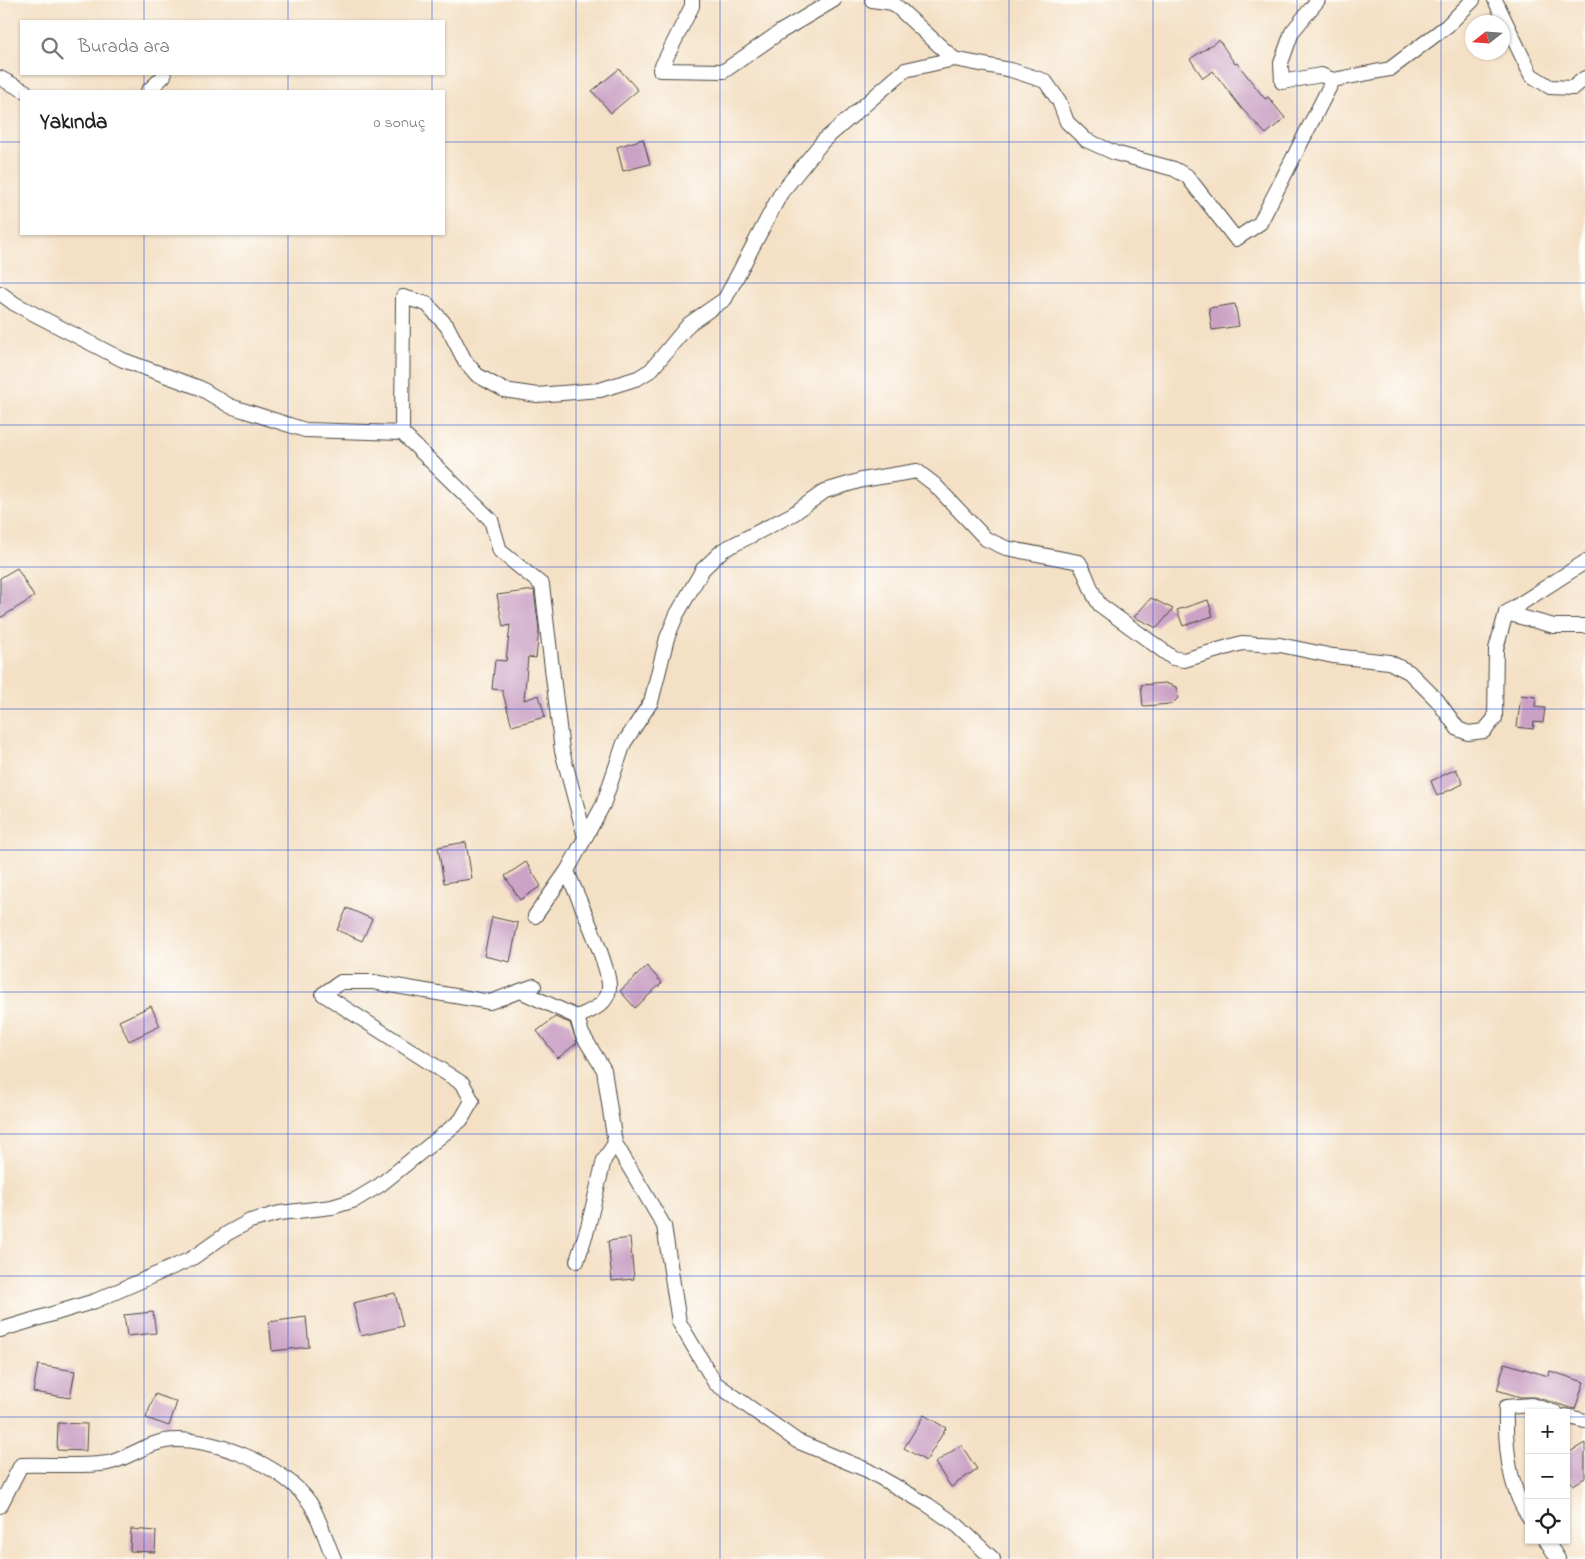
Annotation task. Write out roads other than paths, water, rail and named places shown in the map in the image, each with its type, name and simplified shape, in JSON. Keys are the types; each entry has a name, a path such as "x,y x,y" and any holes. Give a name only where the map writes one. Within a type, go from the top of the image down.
{"street":[{"path":"692,0 692,6 660,70 724,71 780,32 834,0"},
{"path":"872,0 894,4 954,59"},
{"path":"1318,0 1292,32 1282,63 1282,82 1321,75 1333,80 1390,69 1447,26 1473,0"},
{"path":"1494,0 1531,75 1550,87 1573,88 1585,78"},
{"path":"402,433 403,297 427,304 447,326 465,361 477,375 504,390 537,395 600,390 638,378 651,370 688,324 725,299 781,194 823,141 905,70 954,59 1011,70 1045,81 1059,101 1067,122 1086,140 1115,153 1174,168 1187,176 1236,239 1260,223 1333,80"},
{"path":"149,90 164,76"},
{"path":"0,78 24,90"},
{"path":"0,292 15,304 123,360 200,388 230,406 305,430 402,433 491,520 500,551 542,585 562,751 585,837"},
{"path":"536,916 567,871 603,805 624,743 651,702 667,638 677,614 703,569 723,550 793,514 825,491 862,480 917,471 934,484 986,539 1006,548 1079,562 1085,571 1092,594 1100,605 1172,658 1184,660 1242,643 1280,645 1333,656 1389,662 1410,672 1437,700 1458,730 1468,733 1484,732 1495,718 1496,649 1506,613 1585,562"},
{"path":"1506,613 1554,626 1585,626"},
{"path":"567,871 605,966 610,988 600,1006 577,1017"},
{"path":"0,1330 95,1301 173,1267 190,1259 228,1232 250,1221 280,1213 332,1207 356,1200 380,1184 461,1120 472,1101 462,1084 323,994 341,982 374,982 490,1002 534,986"},
{"path":"520,991 577,1017 582,1034 604,1070 616,1143 664,1226 679,1322 716,1384 797,1441 867,1470 928,1505 958,1526 993,1559"},
{"path":"576,1261 588,1228 604,1160 616,1143"},
{"path":"1525,1507 1515,1484 1505,1432 1506,1407 1531,1405 1544,1409"},
{"path":"1570,1417 1585,1421"},
{"path":"0,1506 21,1465 109,1462 138,1449 164,1441 187,1440 222,1447 276,1472 296,1487 310,1504 334,1559"},
{"path":"1549,1544 1558,1559"}]}
